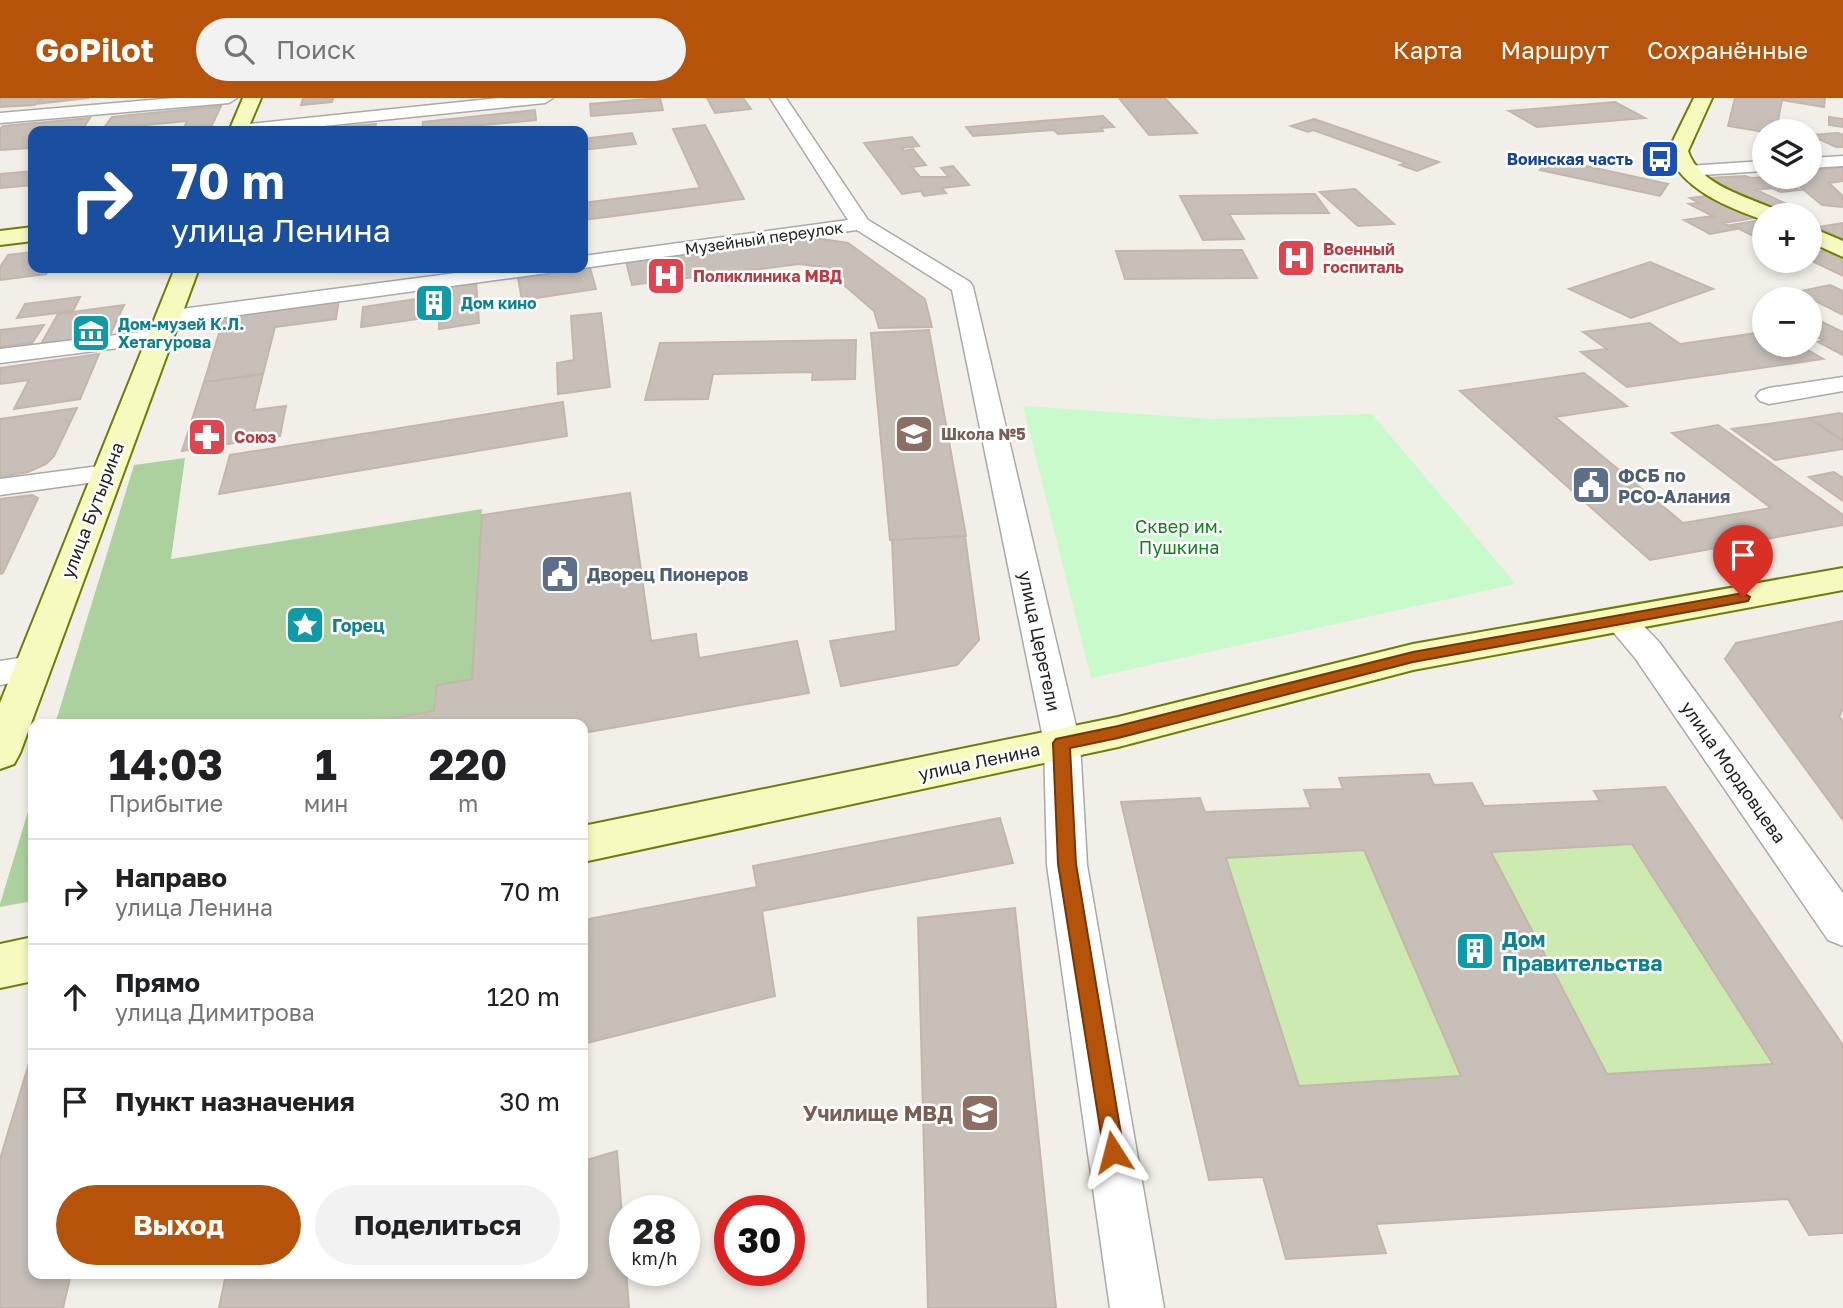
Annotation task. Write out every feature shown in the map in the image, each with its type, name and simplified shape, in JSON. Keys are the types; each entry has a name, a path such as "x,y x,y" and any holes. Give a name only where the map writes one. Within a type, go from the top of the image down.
{"main road":[{"path":"240,126 251,98"},
{"path":"1703,98 1678,151 1679,159 1688,171 1717,191 1752,207"},
{"path":"0,238 28,235"},
{"path":"1822,240 1843,250"},
{"name":"улица Бутырина","path":"0,753 16,671 107,473 185,273"},
{"name":"улица Ленина","path":"588,843 1118,732 1413,657 1843,579"},
{"path":"0,965 28,960"}],"street":[{"path":"0,118 229,98"},
{"path":"280,126 500,100 545,98"},
{"name":"улица Церетели","path":"778,98 861,224 962,286 1062,743 1067,864 1137,1308"},
{"path":"1822,162 1843,160"},
{"path":"1688,171 1752,167"},
{"name":"Музейный переулок","path":"588,261 861,224"},
{"path":"0,356 508,273"},
{"path":"1769,396 1843,384"},
{"path":"0,486 107,473"},
{"name":"улица Мордовцева","path":"1620,621 1647,650 1843,927"}],"green space":[{"name":"Сквер им. Пушкина","path":"1023,406 1213,419 1372,414 1516,584 1091,678"},
{"path":"185,458 171,559 482,509 472,679 437,685 434,711 387,719 57,719 134,465"},
{"path":"28,812 28,902 0,907"},
{"path":"1632,844 1773,1064 1607,1074 1491,852"},
{"path":"1364,850 1461,1076 1299,1086 1226,858"}],"building":[{"path":"0,98 41,98 35,105 0,107"},
{"path":"42,98 89,98 36,104"},
{"path":"303,98 333,98 332,102 301,105"},
{"path":"660,98 663,110 591,116 590,104"},
{"path":"707,98 743,98 751,109 715,113"},
{"path":"1119,98 1165,98 1197,133 1149,135"},
{"path":"1735,98 1825,98 1824,107 1782,100 1778,119 1752,119 1752,130 1728,126"},
{"path":"1615,102 1645,118 1537,127 1509,111"},
{"path":"221,106 212,125 203,126 185,126 187,121 105,126 112,117"},
{"path":"535,110 536,120 474,126 423,126 423,122"},
{"path":"1103,116 1114,127 1101,128 1103,131 1058,134 1054,130 973,136 966,127"},
{"path":"1829,117 1843,119 1843,127 1829,125"},
{"path":"90,118 84,126 28,126 28,148 0,150 0,129 3,126"},
{"path":"1314,119 1439,162 1417,171 1400,165 1406,163 1313,130 1308,132 1291,126"},
{"path":"705,125 744,199 588,219 588,202 700,188 673,129"},
{"path":"632,133 636,144 588,149 588,138"},
{"path":"1822,134 1843,135 1843,147 1822,141"},
{"path":"912,137 919,146 902,148 904,151 913,149 926,165 912,167 920,177 949,177 941,168 953,166 969,185 942,188 946,193 924,196 921,191 902,194 864,143"},
{"path":"1549,158 1668,184 1660,196 1540,170"},
{"path":"1843,167 1843,181 1829,183 1843,196 1843,207 1822,205 1803,189 1822,189 1822,170"},
{"path":"28,171 28,185 0,188 0,174"},
{"path":"1707,178 1752,178 1752,189 1764,189 1756,190 1785,203 1757,203"},
{"path":"1355,189 1394,224 1358,226 1320,192"},
{"path":"1774,189 1800,190 1781,192"},
{"path":"1315,194 1329,213 1229,214 1244,239 1203,240 1180,196"},
{"path":"1713,195 1752,213 1752,218 1723,223 1736,229 1710,234 1684,220 1713,216 1689,204 1699,203 1690,198"},
{"path":"1752,222 1752,235 1731,225"},
{"path":"1843,223 1843,239 1822,229 1822,226"},
{"name":"Поликлиника МВД","path":"815,238 848,243 925,299 932,327 879,328 874,311 823,267 799,264 632,285 626,262"},
{"path":"1242,250 1257,278 1125,279 1116,251"},
{"path":"1822,251 1843,258 1843,276 1822,266"},
{"path":"28,253 28,273 47,273 0,280 0,267 8,255"},
{"path":"1650,262 1713,289 1631,318 1569,289"},
{"path":"588,268 596,289 522,300 518,278 554,273 588,273"},
{"name":"Дом кино","path":"476,281 479,323 439,329 439,316 361,327 363,307 416,299 416,289"},
{"path":"1830,285 1843,291 1843,315 1822,304 1821,287"},
{"path":"80,297 73,311 17,318 25,304"},
{"path":"339,299 336,319 275,327 263,374 204,382 225,314"},
{"path":"124,305 110,335 41,344 58,314"},
{"path":"601,313 610,387 558,394 557,363 574,360 571,316"},
{"path":"1822,322 1843,332 1843,355 1822,344"},
{"path":"1650,323 1680,344 1752,334 1752,357 1823,359 1627,387 1581,352 1607,349 1583,332"},
{"path":"44,325 32,343 0,347 0,330"},
{"name":"Школа №5","path":"929,330 966,536 890,540 871,333"},
{"path":"856,340 855,379 812,380 813,372 713,374 708,399 645,400 660,343"},
{"path":"99,354 80,399 14,409 29,380 0,384 0,368"},
{"path":"1584,373 1627,406 1555,417 1683,523 1771,508 1672,433 1718,425 1843,515 1843,525 1650,560 1460,391"},
{"path":"263,374 254,410 286,406 280,436 182,451 204,382"},
{"path":"563,402 567,436 219,494 230,455"},
{"path":"77,408 54,456 46,464 28,472 0,477 0,419"},
{"path":"1840,413 1843,415 1843,441 1809,418"},
{"path":"1809,418 1843,441 1843,449 1775,460 1732,429"},
{"path":"1834,472 1843,478 1843,501 1809,477"},
{"name":"Дворец Пионеров","path":"630,493 651,641 696,634 699,658 797,641 809,693 588,732 588,719 387,719 434,711 437,685 472,679 482,515"},
{"path":"32,495 38,498 3,573 0,574 0,499"},
{"path":"965,536 979,640 957,665 841,686 830,641 896,631 892,540"},
{"path":"1843,621 1843,708 1839,717 1843,721 1843,820 1725,659 1736,643"},
{"name":"Дом Правительства","path":"1429,774 1434,785 1472,783 1484,806 1600,801 1594,791 1665,787 1843,1045 1843,1233 1809,1235 1788,1199 1376,1224 1386,1253 1286,1259 1263,1177 1209,1180 1121,802 1200,798 1205,812 1311,808 1304,790 1343,789 1339,778","holes":["1632,844 1773,1064 1607,1074 1491,852","1364,850 1461,1076 1299,1086 1226,858"]},
{"path":"1000,818 1013,863 762,911 775,996 588,1043 588,919 757,887 753,866"},
{"name":"Училище МВД","path":"1015,908 1056,1308 928,1308 918,918"},
{"path":"28,1067 28,1279 70,1279 63,1308 0,1308 0,1159"},
{"path":"617,1151 620,1195 609,1195 609,1286 627,1286 629,1308 219,1308 225,1279 588,1279 588,1160"}],"place":[{"name":"Воинская часть","path":"1660,159"},
{"name":"Военный госпиталь","path":"1296,258"},
{"name":"Поликлиника МВД","path":"666,276"},
{"name":"Дом кино","path":"434,303"},
{"name":"Дом-музей К.Л. Хетагурова","path":"91,333"},
{"name":"Школа №5","path":"914,434"},
{"name":"Союз","path":"207,437"},
{"name":"ФСБ по РСО-Алания","path":"1591,485"},
{"name":"Дворец Пионеров","path":"560,574"},
{"name":"Горец","path":"305,625"},
{"name":"Дом Правительства","path":"1475,951"},
{"name":"Училище МВД","path":"980,1113"}],"route":[{"path":"1113,1152 1067,864 1062,743 1118,732 1413,657 1743,597"}]}
